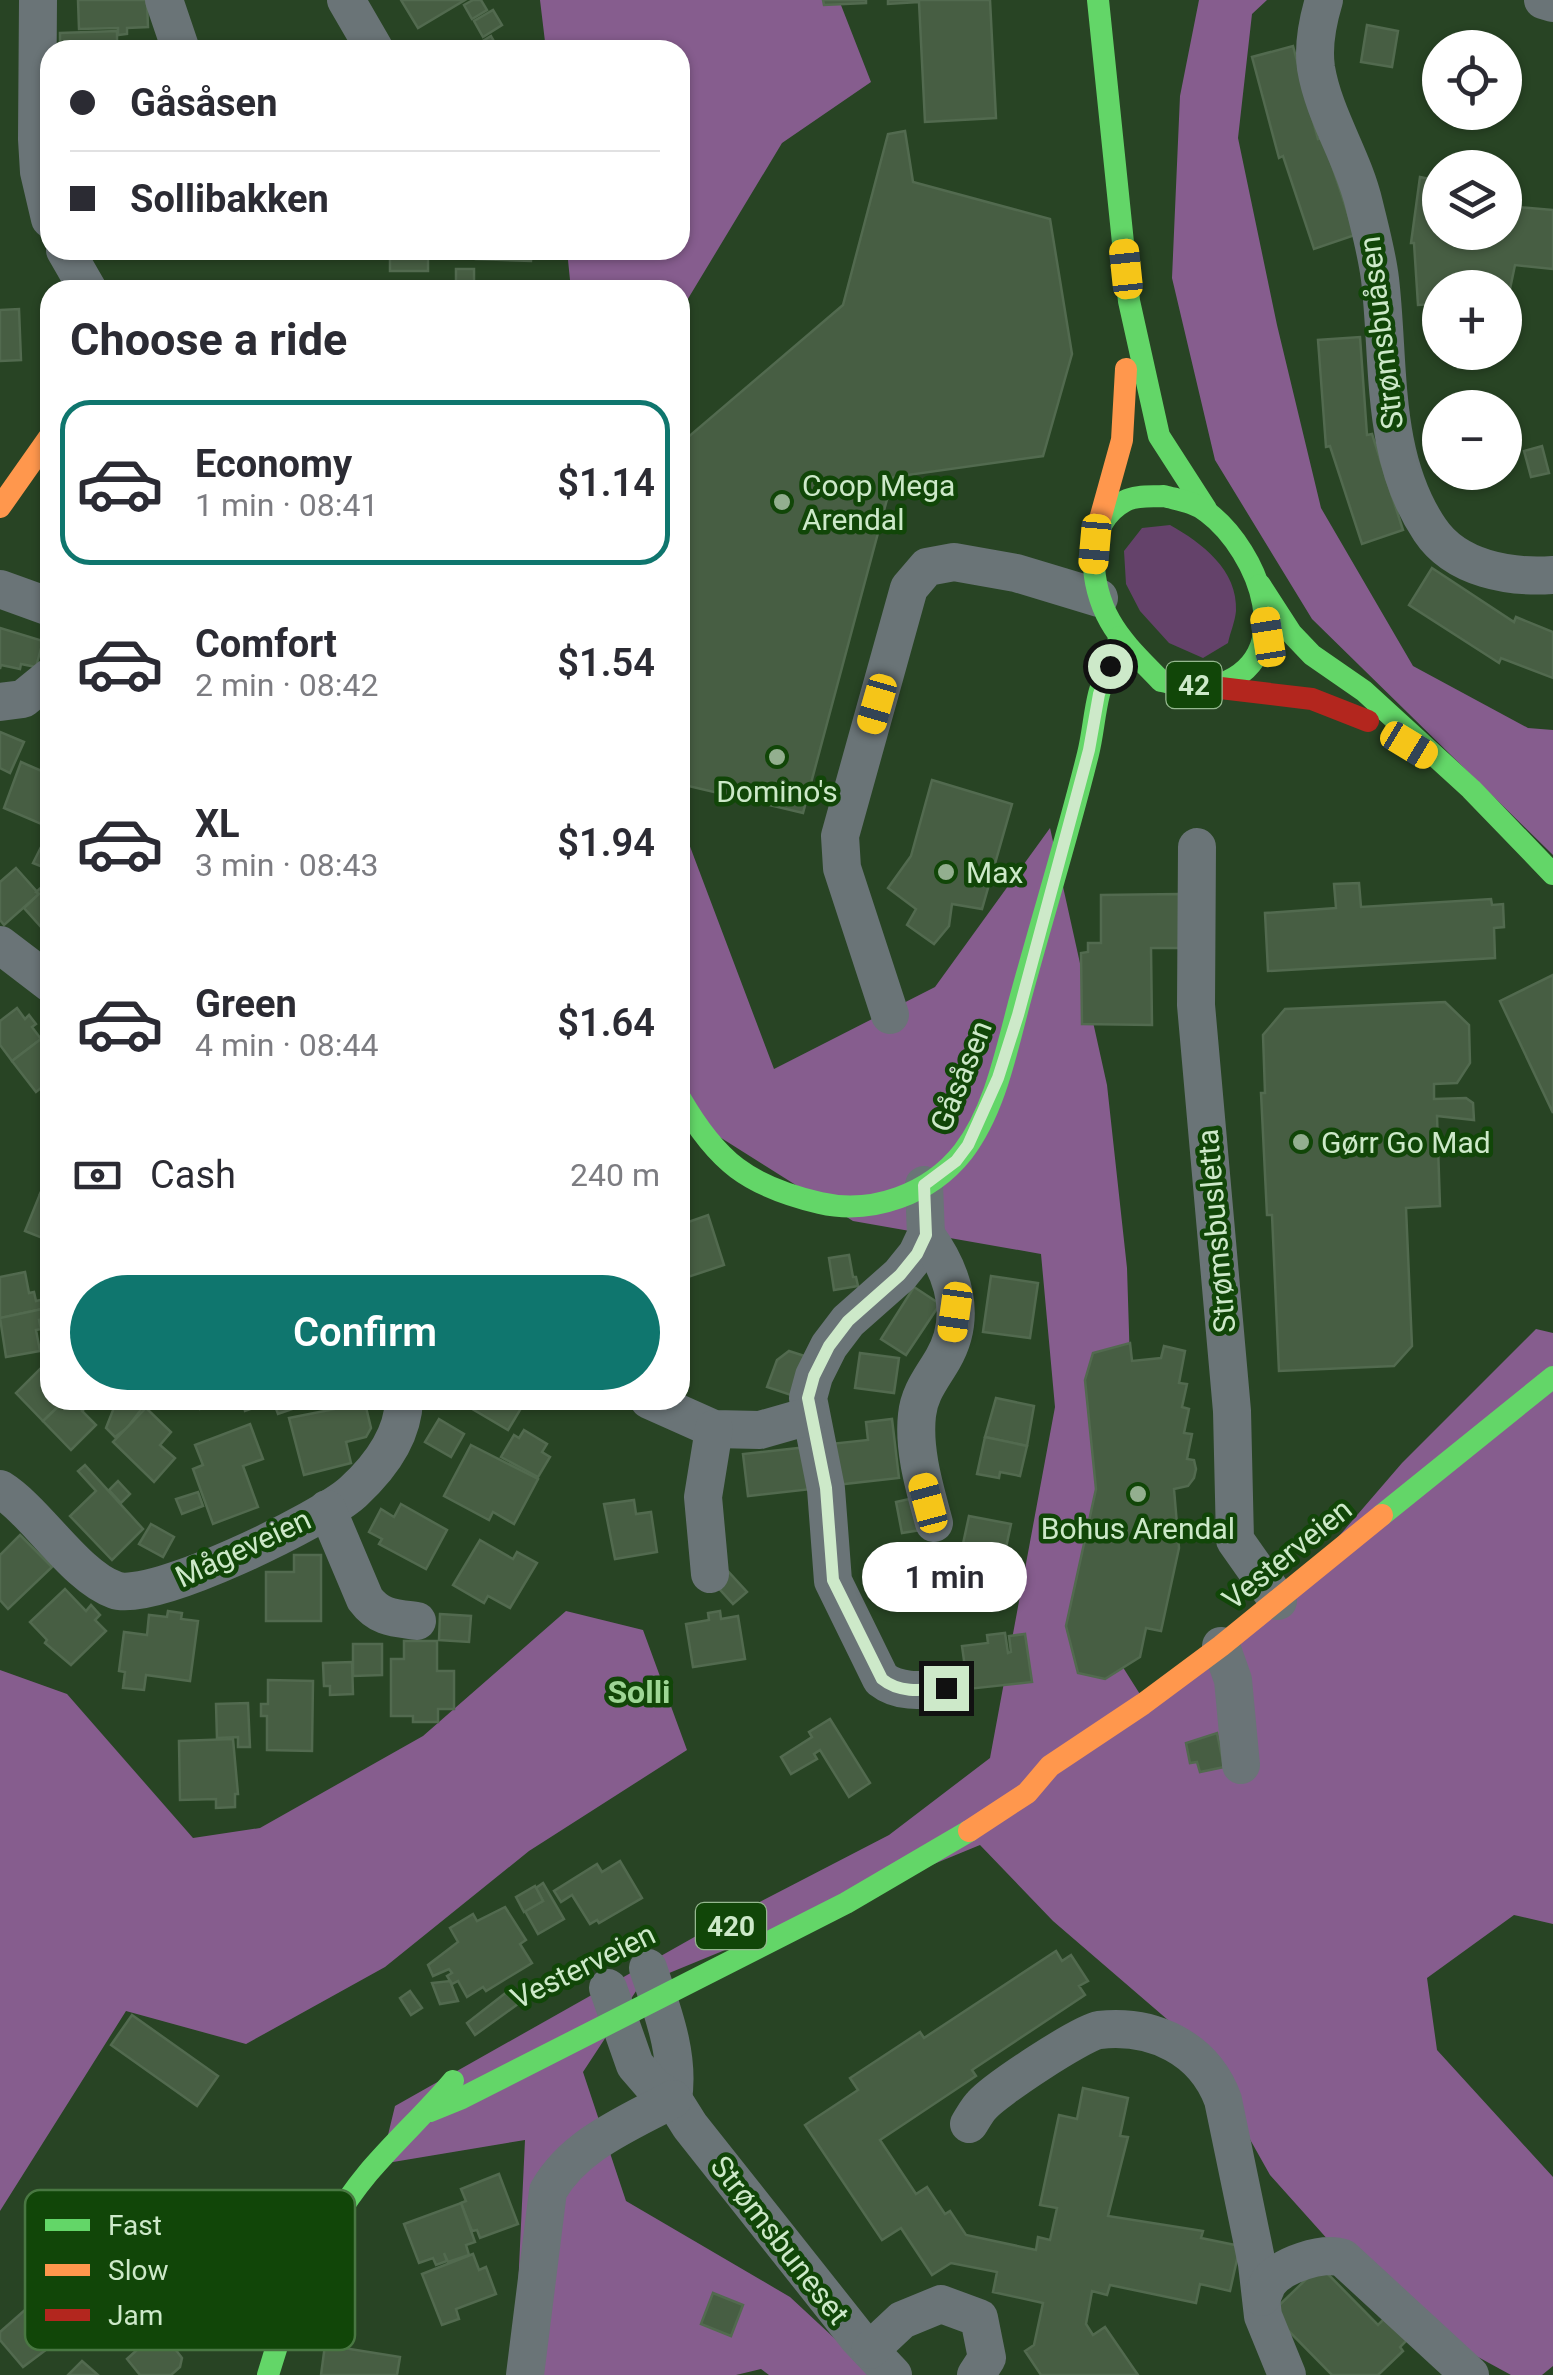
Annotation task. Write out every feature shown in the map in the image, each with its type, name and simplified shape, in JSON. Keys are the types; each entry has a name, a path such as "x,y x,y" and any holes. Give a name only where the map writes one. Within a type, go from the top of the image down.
{"main road":[{"name":"42","path":"1098,0 1129,302 1160,436 1206,510 1239,545 1292,633 1312,655 1364,691 1471,789 1553,874"},
{"name":"42","path":"1129,302 1122,440 1096,537 1093,570 1099,598 1153,686 1296,693 1348,708 1440,763"},
{"path":"0,507 40,450"},
{"path":"1096,537 1127,500 1164,496 1206,510"},
{"name":"42","path":"1212,687 1253,668 1268,637 1259,583"},
{"name":"Gåsåsen","path":"690,1116 704,1140 730,1165 805,1198 852,1208 902,1196 956,1161 968,1145 998,1078 1089,750 1099,694 1120,637"},
{"name":"Gåsåsen","path":"1089,750 1114,712"},
{"name":"Vesterveien","path":"430,2111 462,2098 606,2000 846,1902 985,1822 1027,1793 1050,1766 1143,1704 1278,1601 1553,1377"},
{"name":"Vesterveien","path":"999,1784 1050,1766"},
{"name":"Vesterveien","path":"606,2000 657,1976"},
{"name":"Vesterveien","path":"355,2190 474,2060"},
{"name":"Vesterveien","path":"268,2375 276,2350"}],"street":[{"path":"38,0 40,176"},
{"path":"164,0 177,40"},
{"path":"346,0 369,40"},
{"name":"Strømsbuåsen","path":"1324,0 1315,64 1363,198 1380,276 1391,426 1408,494 1432,534 1448,550 1484,569 1553,575"},
{"path":"1542,0 1553,2"},
{"path":"1016,573 1096,537"},
{"path":"890,1015 839,854 842,818 909,588 926,567 954,562 1016,573 1099,598"},
{"path":"0,589 40,603"},
{"path":"0,702 23,699 40,685"},
{"name":"Strømsbusletta","path":"1197,847 1196,1005 1232,1411 1234,1540 1278,1601"},
{"path":"0,945 40,975"},
{"path":"924,1185 926,1235 917,1254 900,1275 848,1321 829,1346 808,1398 826,1488 833,1580 882,1679 891,1687 915,1691 946,1688"},
{"path":"926,1235 953,1282 955,1312 951,1342 922,1395 917,1416 923,1483 934,1523"},
{"name":"Mågeveien","path":"0,1489 111,1589 127,1594 158,1588 212,1567 327,1510 353,1492 387,1452 399,1431 402,1410"},
{"path":"671,1410 714,1429 760,1430 809,1416"},
{"path":"710,1574 702,1496 714,1429"},
{"path":"327,1510 364,1599 386,1618 417,1621"},
{"path":"1220,1646 1233,1680 1241,1764"},
{"path":"525,2375 548,2191 561,2169 578,2152 674,2099 672,2048 657,1976"},
{"name":"Strømsbuneset","path":"606,2000 635,2064 654,2087 674,2099 690,2126 882,2362"},
{"path":"968,2124 983,2103 1068,2044 1096,2030 1141,2032 1168,2039 1194,2056 1214,2078 1223,2100 1263,2316 1287,2375"},
{"path":"1262,2297 1268,2283 1282,2272 1320,2256 1343,2258 1470,2375"},
{"path":"882,2362 902,2320 942,2304 979,2318 987,2358 976,2375"}],"shaded area":[{"path":"540,0 839,0 871,82 782,143 690,295 690,280 570,280 568,260 690,260 690,40 545,40"},
{"path":"1199,0 1267,0 1252,14 1238,138 1321,508 1413,666 1528,728 1553,730 1553,855 1312,619 1215,460 1172,278 1180,96"},
{"path":"1170,525 1216,559 1235,596 1228,643 1203,658 1169,643 1140,611 1126,584 1124,551 1142,528"},
{"path":"1050,828 1107,1085 1127,1268 1133,1460 1119,1661 1143,1699 1277,1608 1402,1463 1536,1329 1553,1333 1553,1924 1514,1915 1427,1978 1437,2050 1553,2177 1553,2366 1542,2375 1511,2375 1390,2309 1270,2175 1197,2045 1053,1921 980,1845 640,1985 583,2072 626,2201 790,2297 874,2375 769,2375 761,2369 736,2375 521,2375 516,2331 525,2140 381,2164 395,2106 721,1922 889,1835 990,1758 1055,1407 1041,1254 853,1221 690,1118 690,846 774,1069 935,987"},
{"path":"566,1611 643,1630 687,1750 529,1851 385,1967 246,2044 126,2011 0,2211 0,1670 67,1694 193,1838 260,1828 423,1736"}],"building":[{"path":"78,0 147,0 148,27 127,28 127,34 118,35 118,28 79,29"},
{"path":"401,0 465,0 418,28"},
{"path":"481,0 487,10 472,19 464,5"},
{"path":"823,0 866,0 866,3 824,5"},
{"path":"888,0 990,0 996,118 925,122 919,2 888,4"},
{"path":"493,10 502,25 483,37 474,21"},
{"path":"1367,25 1398,31 1392,67 1361,62"},
{"path":"117,31 117,40 60,40 60,33"},
{"path":"1293,46 1318,139 1323,138 1355,235 1314,249 1283,156 1279,158 1252,57"},
{"path":"905,131 913,182 1050,219 1072,354 1043,456 893,477 803,813 690,786 690,435 843,305 888,134"},
{"path":"1420,177 1422,250 1522,250 1522,207 1553,210 1553,269 1515,265 1514,270 1422,270 1422,305 1418,305 1411,243"},
{"path":"390,260 428,260 428,271 390,271"},
{"path":"456,269 474,269 474,280 456,280"},
{"path":"19,309 21,360 0,361 0,310"},
{"path":"1360,337 1367,435 1372,434 1403,530 1362,544 1330,446 1326,447 1318,340"},
{"path":"1542,446 1549,473 1531,477 1524,451"},
{"path":"1432,568 1514,622 1516,617 1553,632 1553,678 1501,658 1499,663 1409,605"},
{"path":"0,628 40,640 36,667 1,665 0,669"},
{"path":"0,732 24,742 10,773 0,768"},
{"path":"21,762 40,770 40,823 4,808"},
{"name":"Max","path":"932,780 1012,804 982,909 952,904 949,926 934,944 907,925 916,909 888,888 911,856"},
{"path":"16,868 39,894 4,925 0,920 0,882"},
{"path":"1359,883 1361,907 1491,899 1492,905 1503,904 1504,927 1494,928 1495,958 1268,971 1265,913 1336,908 1334,884"},
{"path":"40,888 40,926 24,908 39,894 36,892"},
{"path":"1179,894 1179,948 1151,948 1152,1025 1082,1024 1081,953 1088,952 1088,943 1101,943 1101,895"},
{"path":"1553,975 1553,1113 1500,1001"},
{"path":"1445,1002 1469,1025 1470,1063 1457,1083 1434,1084 1434,1099 1466,1098 1473,1103 1474,1120 1437,1116 1440,1206 1406,1208 1412,1346 1394,1366 1279,1371 1272,1215 1267,1215 1261,1093 1265,1093 1263,1035 1285,1009"},
{"path":"17,1008 25,1019 29,1015 36,1024 32,1027 40,1040 12,1061 0,1045 0,1021"},
{"path":"40,1040 40,1089 36,1092 12,1061"},
{"path":"40,1194 40,1237 25,1231"},
{"path":"708,1215 724,1265 690,1276 690,1221"},
{"path":"849,1255 858,1286 834,1290 829,1258"},
{"path":"25,1272 29,1293 34,1292 36,1301 40,1300 40,1309 0,1318 0,1277"},
{"path":"991,1276 1038,1283 1030,1338 983,1332"},
{"path":"914,1287 940,1304 906,1355 881,1339"},
{"path":"40,1309 40,1329 36,1330 40,1351 6,1357 0,1318"},
{"path":"1130,1343 1132,1361 1161,1358 1164,1346 1185,1351 1179,1383 1187,1384 1182,1407 1189,1409 1184,1433 1192,1434 1187,1459 1194,1460 1196,1469 1188,1486 1174,1489 1179,1548 1161,1631 1146,1628 1140,1657 1105,1679 1078,1673 1066,1626 1096,1489 1085,1380 1093,1353"},
{"path":"789,1351 811,1358 797,1397 767,1387 777,1360"},
{"path":"860,1353 899,1358 894,1393 855,1388"},
{"path":"40,1369 40,1410 55,1410 43,1421 16,1393"},
{"path":"996,1398 1034,1406 1027,1446 985,1437"},
{"path":"55,1410 83,1410 96,1425 71,1450 43,1421"},
{"path":"113,1410 141,1410 115,1437 106,1428"},
{"path":"148,1410 171,1432 160,1445 175,1458 154,1482 113,1442"},
{"path":"330,1410 367,1410 371,1428 366,1437 346,1442 351,1463 304,1475 289,1418"},
{"path":"474,1410 520,1410 508,1430"},
{"path":"439,1419 464,1434 451,1457 425,1442"},
{"path":"892,1419 899,1478 835,1485 830,1444 868,1440 866,1422"},
{"path":"250,1424 263,1459 243,1466 258,1507 213,1524 193,1469 203,1465 195,1445"},
{"path":"524,1430 547,1444 542,1452 550,1457 538,1477 501,1457 514,1435 519,1438"},
{"path":"985,1437 1027,1446 1020,1476 1000,1472 999,1478 977,1474"},
{"path":"471,1445 538,1479 514,1524 493,1512 489,1520 444,1496"},
{"path":"808,1447 812,1489 748,1496 743,1454"},
{"path":"85,1465 143,1529 112,1560 70,1516 96,1491 78,1471"},
{"path":"118,1481 130,1494 121,1503 109,1490"},
{"path":"198,1492 203,1506 182,1514 176,1499"},
{"path":"914,1498 921,1530 902,1533 896,1502"},
{"path":"634,1500 636,1514 651,1512 657,1552 615,1559 604,1504"},
{"path":"401,1504 447,1530 426,1569 379,1544 382,1539 369,1532 381,1509 394,1517"},
{"path":"969,1516 1011,1524 1000,1576 958,1567"},
{"path":"151,1524 174,1537 163,1557 139,1544"},
{"path":"20,1535 52,1567 8,1609 0,1600 0,1555"},
{"path":"480,1540 513,1559 517,1552 537,1563 510,1608 488,1596 484,1603 453,1585"},
{"path":"294,1555 321,1555 321,1621 266,1621 266,1572 294,1572"},
{"path":"726,1569 747,1592 733,1604 713,1582"},
{"path":"65,1589 86,1611 91,1605 100,1615 95,1620 106,1631 71,1665 45,1643 47,1640 30,1622"},
{"path":"168,1611 182,1613 181,1619 198,1621 190,1681 146,1675 144,1690 123,1688 125,1672 119,1671 124,1632 147,1635 149,1615 167,1617"},
{"path":"720,1611 721,1619 738,1616 745,1659 693,1667 686,1624 709,1620 708,1613"},
{"path":"440,1614 471,1616 469,1642 439,1640"},
{"path":"1005,1633 1008,1653 1009,1636 1025,1634 1032,1682 968,1689 962,1646 988,1643 987,1635"},
{"path":"404,1641 437,1641 437,1671 454,1671 454,1709 438,1709 438,1722 413,1722 413,1716 391,1716 391,1659 404,1659"},
{"path":"353,1644 382,1644 382,1675 353,1676"},
{"path":"352,1662 353,1694 330,1695 330,1686 324,1686 323,1663"},
{"path":"268,1680 313,1681 312,1751 267,1750 267,1716 261,1716 261,1704 268,1704"},
{"path":"248,1703 250,1747 238,1747 238,1737 217,1738 216,1704"},
{"path":"830,1719 870,1783 849,1797 820,1750 814,1754 817,1759 791,1774 781,1757 812,1737 809,1732"},
{"path":"1217,1733 1224,1767 1200,1772 1197,1762 1190,1763 1186,1743"},
{"path":"233,1739 238,1794 235,1807 216,1808 216,1799 180,1800 179,1741"},
{"path":"620,1861 642,1898 599,1923 597,1920 590,1924 572,1895 561,1902 554,1891 597,1864 602,1872"},
{"path":"543,1883 564,1919 538,1934 525,1911 543,1901 536,1888"},
{"path":"535,1886 543,1901 524,1912 516,1897"},
{"path":"505,1907 526,1940 520,1944 532,1963 486,1991 483,1987 467,1997 458,1981 452,1984 447,1976 452,1973 449,1969 433,1976 428,1965 458,1942 450,1928 473,1914 477,1921"},
{"path":"1056,1951 1062,1961 1071,1955 1088,1981 1079,1986 1085,1995 972,2070 976,2076 880,2140 916,2194 927,2187 945,2214 950,2211 966,2235 1036,2250 1038,2237 1050,2240 1057,2208 1040,2205 1059,2115 1077,2119 1083,2088 1128,2098 1120,2136 1128,2137 1108,2216 1203,2231 1201,2238 1240,2246 1230,2291 1200,2284 1196,2303 1110,2285 1107,2295 1092,2291 1086,2324 1093,2335 1105,2327 1138,2375 1041,2375 1025,2351 1034,2345 1043,2303 993,2292 997,2272 951,2263 932,2275 901,2228 882,2240 805,2125 858,2090 850,2078 920,2032 924,2038"},
{"path":"450,1981 458,2001 440,2004 432,1983"},
{"path":"410,1991 422,2008 411,2015 400,1998"},
{"path":"508,1991 518,2004 475,2035 467,2023"},
{"path":"132,2015 218,2076 197,2106 111,2045"},
{"path":"499,2174 518,2224 480,2238 477,2230 472,2231 461,2203 466,2201 461,2189"},
{"path":"461,2203 475,2242 466,2245 469,2255 448,2262 444,2253 447,2261 436,2265 433,2258 419,2263 404,2224"},
{"path":"473,2254 479,2270 486,2267 496,2294 456,2309 459,2319 442,2325 422,2274"},
{"path":"1320,2266 1378,2325 1388,2315 1410,2337 1400,2347 1403,2351 1378,2375 1332,2375 1271,2313"},
{"path":"713,2293 743,2305 731,2336 701,2324"},
{"path":"25,2310 25,2350 46,2350 23,2367 0,2340 0,2332"},
{"path":"137,2350 176,2350 182,2358 180,2367 171,2375 140,2375 127,2359"},
{"path":"324,2350 355,2350 400,2357 397,2375 321,2375"},
{"path":"82,2361 98,2375 68,2375"}],"traffic: fast":[{"path":"1098,0 1129,301 1159,436 1206,509"},
{"path":"1164,496 1202,509 1226,530 1255,577 1263,604 1264,630 1258,653 1242,673 1215,686 1161,681 1115,629 1098,591 1096,540 1111,511 1139,497 1164,496"},
{"path":"1260,585 1291,633 1312,655 1364,691 1471,789 1553,874"},
{"path":"690,1114 707,1139 737,1168 773,1188 820,1203 860,1206 899,1198 950,1167 984,1117 999,1077 1090,746 1099,694 1120,637"},
{"path":"1382,1515 1553,1377"},
{"path":"430,2111 846,1903 969,1831"},
{"path":"355,2190 453,2081"},
{"path":"268,2375 276,2350"}],"traffic: slow":[{"path":"1097,530 1122,440 1126,369"},
{"path":"0,507 40,450"},
{"path":"969,1831 1027,1793 1050,1766 1221,1646 1382,1515"}],"traffic: jam":[{"path":"1212,687 1312,699 1368,721"}],"place":[{"name":"Coop Mega Arendal","path":"782,502"},
{"name":"Domino's","path":"777,757"},
{"name":"Max","path":"946,872"},
{"name":"Gørr Go Mad","path":"1301,1142"},
{"name":"Bohus Arendal","path":"1138,1494"}],"district":[{"name":"Solli","path":"639,1692"}],"route":[{"path":"946,1688 915,1691 891,1687 882,1679 833,1580 826,1488 808,1398 829,1346 848,1321 900,1275 917,1254 926,1235 924,1185 956,1161 968,1145 998,1078 1089,750 1099,694 1110,666"}]}
